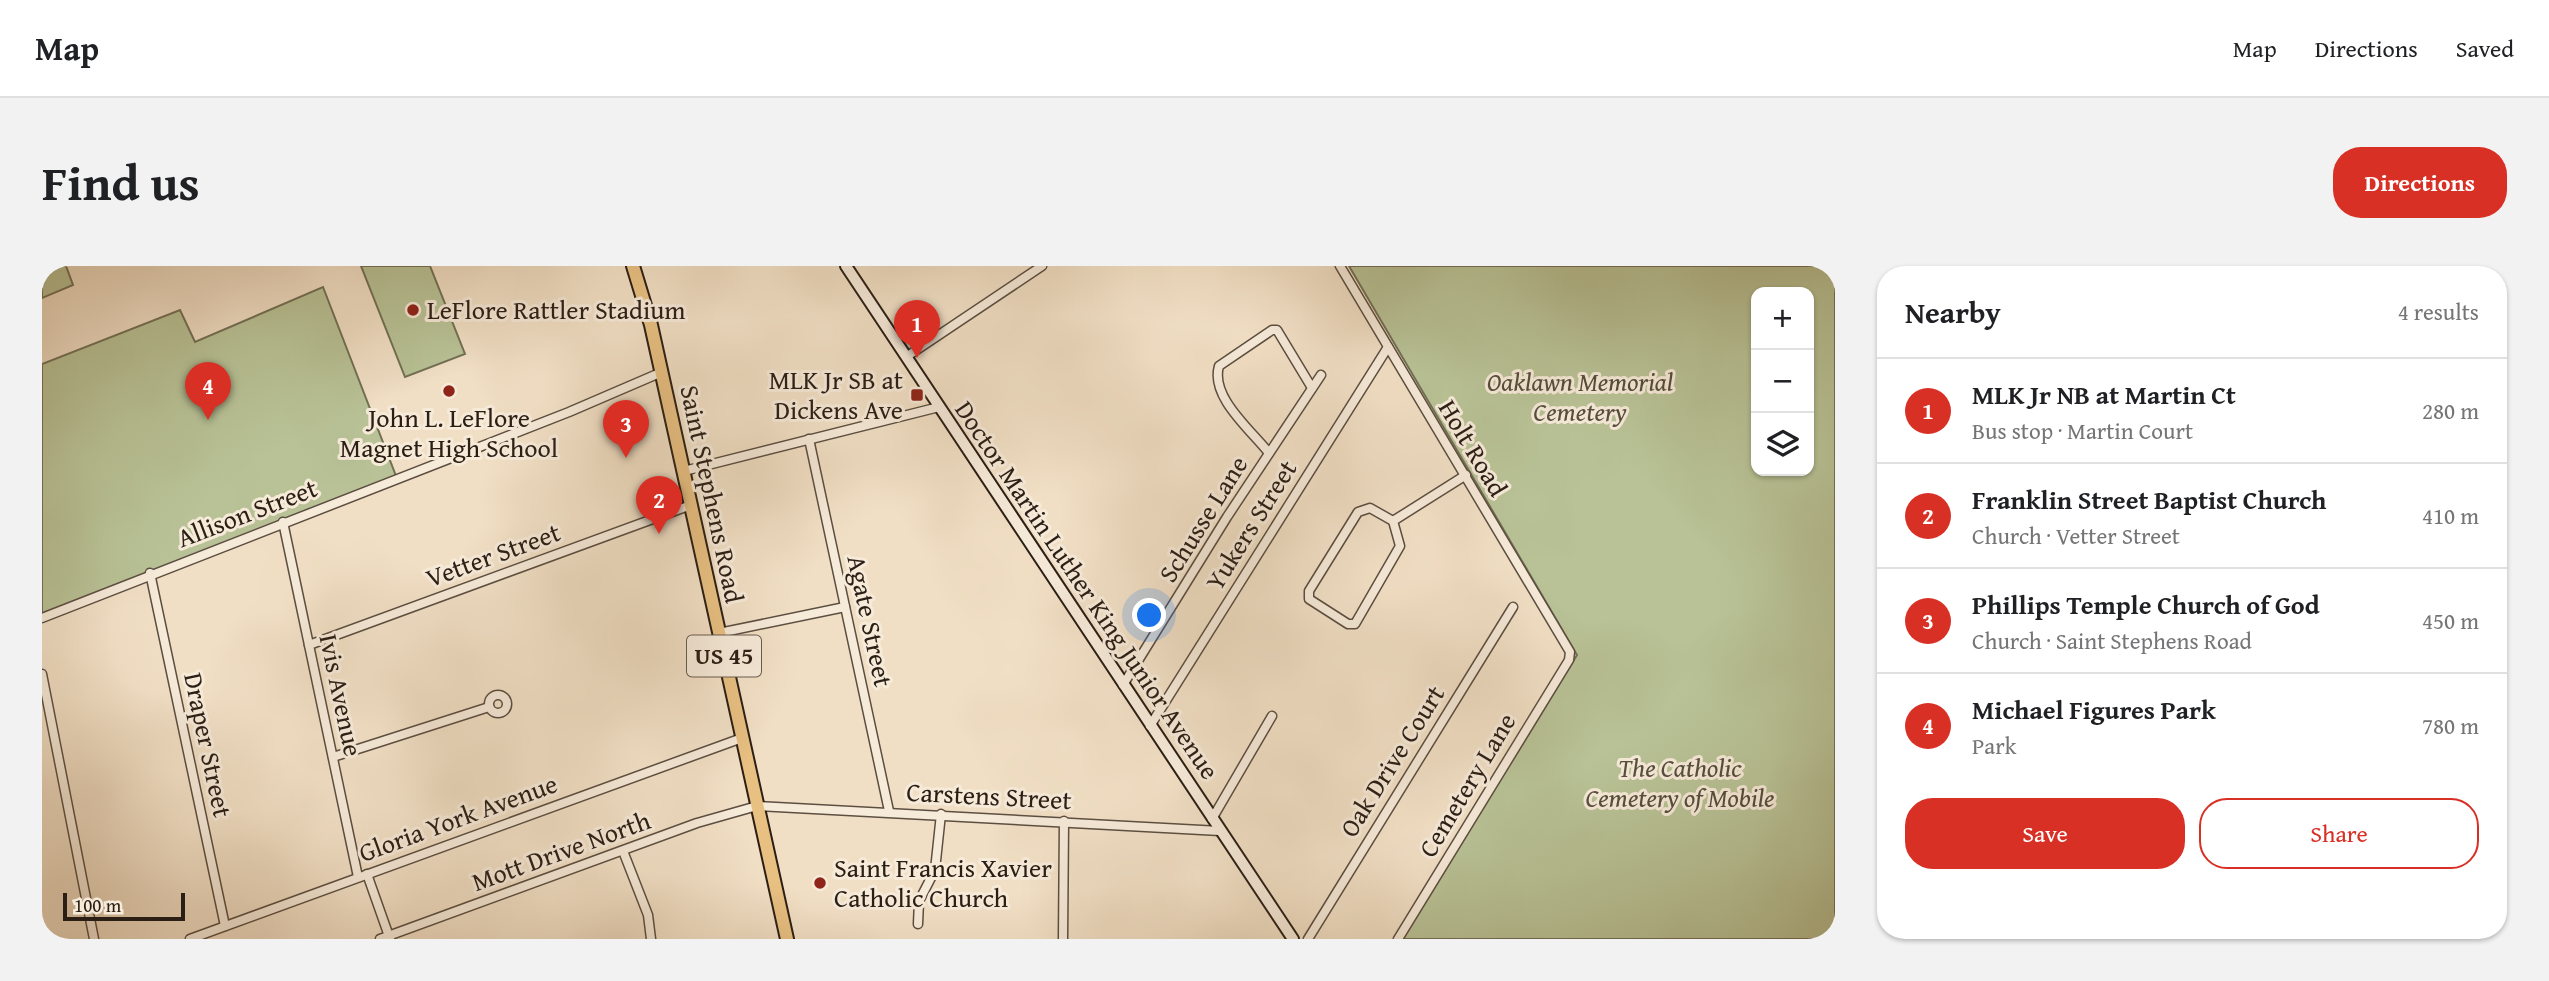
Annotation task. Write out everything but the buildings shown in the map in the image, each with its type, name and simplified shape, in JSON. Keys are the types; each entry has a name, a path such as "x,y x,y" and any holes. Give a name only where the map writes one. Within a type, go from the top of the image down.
{"main road":[{"name":"Saint Stephens Road","path":"633,266 662,372 787,939"},
{"name":"Doctor Martin Luther King Junior Avenue","path":"846,266 1293,939"}],"street":[{"path":"906,357 1042,266"},
{"name":"Holt Road","path":"1340,266 1570,652"},
{"path":"1269,453 1220,392 1217,375 1219,366 1272,330 1277,330 1312,388"},
{"name":"Yukers Street","path":"1150,726 1388,347"},
{"name":"Allison Street","path":"42,618 150,573 569,412 662,372"},
{"name":"Schusse Lane","path":"1123,685 1321,375"},
{"path":"684,471 939,407"},
{"name":"Agate Street","path":"809,439 888,811"},
{"path":"1393,521 1466,475"},
{"name":"Vetter Street","path":"309,645 691,505"},
{"path":"1370,509 1393,521 1400,546 1355,624 1348,624 1309,599 1309,591 1358,512 1370,509"},
{"name":"Ivis Avenue","path":"283,522 358,877"},
{"name":"Draper Street","path":"150,573 225,926"},
{"path":"719,633 845,607"},
{"name":"Oak Drive Court","path":"1308,939 1513,607"},
{"name":"Cemetery Lane","path":"1398,939 1569,660 1570,652"},
{"path":"42,674 93,939"},
{"path":"333,757 489,707"},
{"path":"1212,819 1272,716"},
{"path":"42,725 52,723"},
{"name":"Gloria York Avenue","path":"190,939 742,738"},
{"name":"Carstens Street","path":"757,806 1220,831"},
{"name":"Mott Drive North","path":"386,938 697,823 757,806"},
{"path":"918,924 916,910 934,870 941,814"},
{"path":"1063,939 1064,821"},
{"path":"622,851 648,915 651,939"},
{"path":"368,874 386,938"}],"green space":[{"path":"46,266 66,266 73,285 42,298 42,274"},
{"name":"LeFlore Rattler Stadium","path":"361,266 430,266 465,354 405,377"},
{"path":"1349,266 1835,266 1835,939 1402,939 1577,655"},
{"path":"323,287 396,476 42,615 42,364 180,310 195,342"}],"place":[{"name":"LeFlore Rattler Stadium","path":"413,310"},
{"name":"MLK Jr NB at Martin Ct","path":"917,358"},
{"name":"John L. LeFlore Magnet High School","path":"449,391"},
{"name":"MLK Jr SB at Dickens Ave","path":"917,395"},
{"name":"Michael Figures Park","path":"208,420"},
{"name":"Phillips Temple Church of God","path":"626,458"},
{"name":"Franklin Street Baptist Church","path":"659,534"},
{"name":"Saint Francis Xavier Catholic Church","path":"820,883"}],"park label":[{"name":"Oaklawn Memorial Cemetery","path":"1580,397"},
{"name":"The Catholic Cemetery of Mobile","path":"1680,783"}]}
